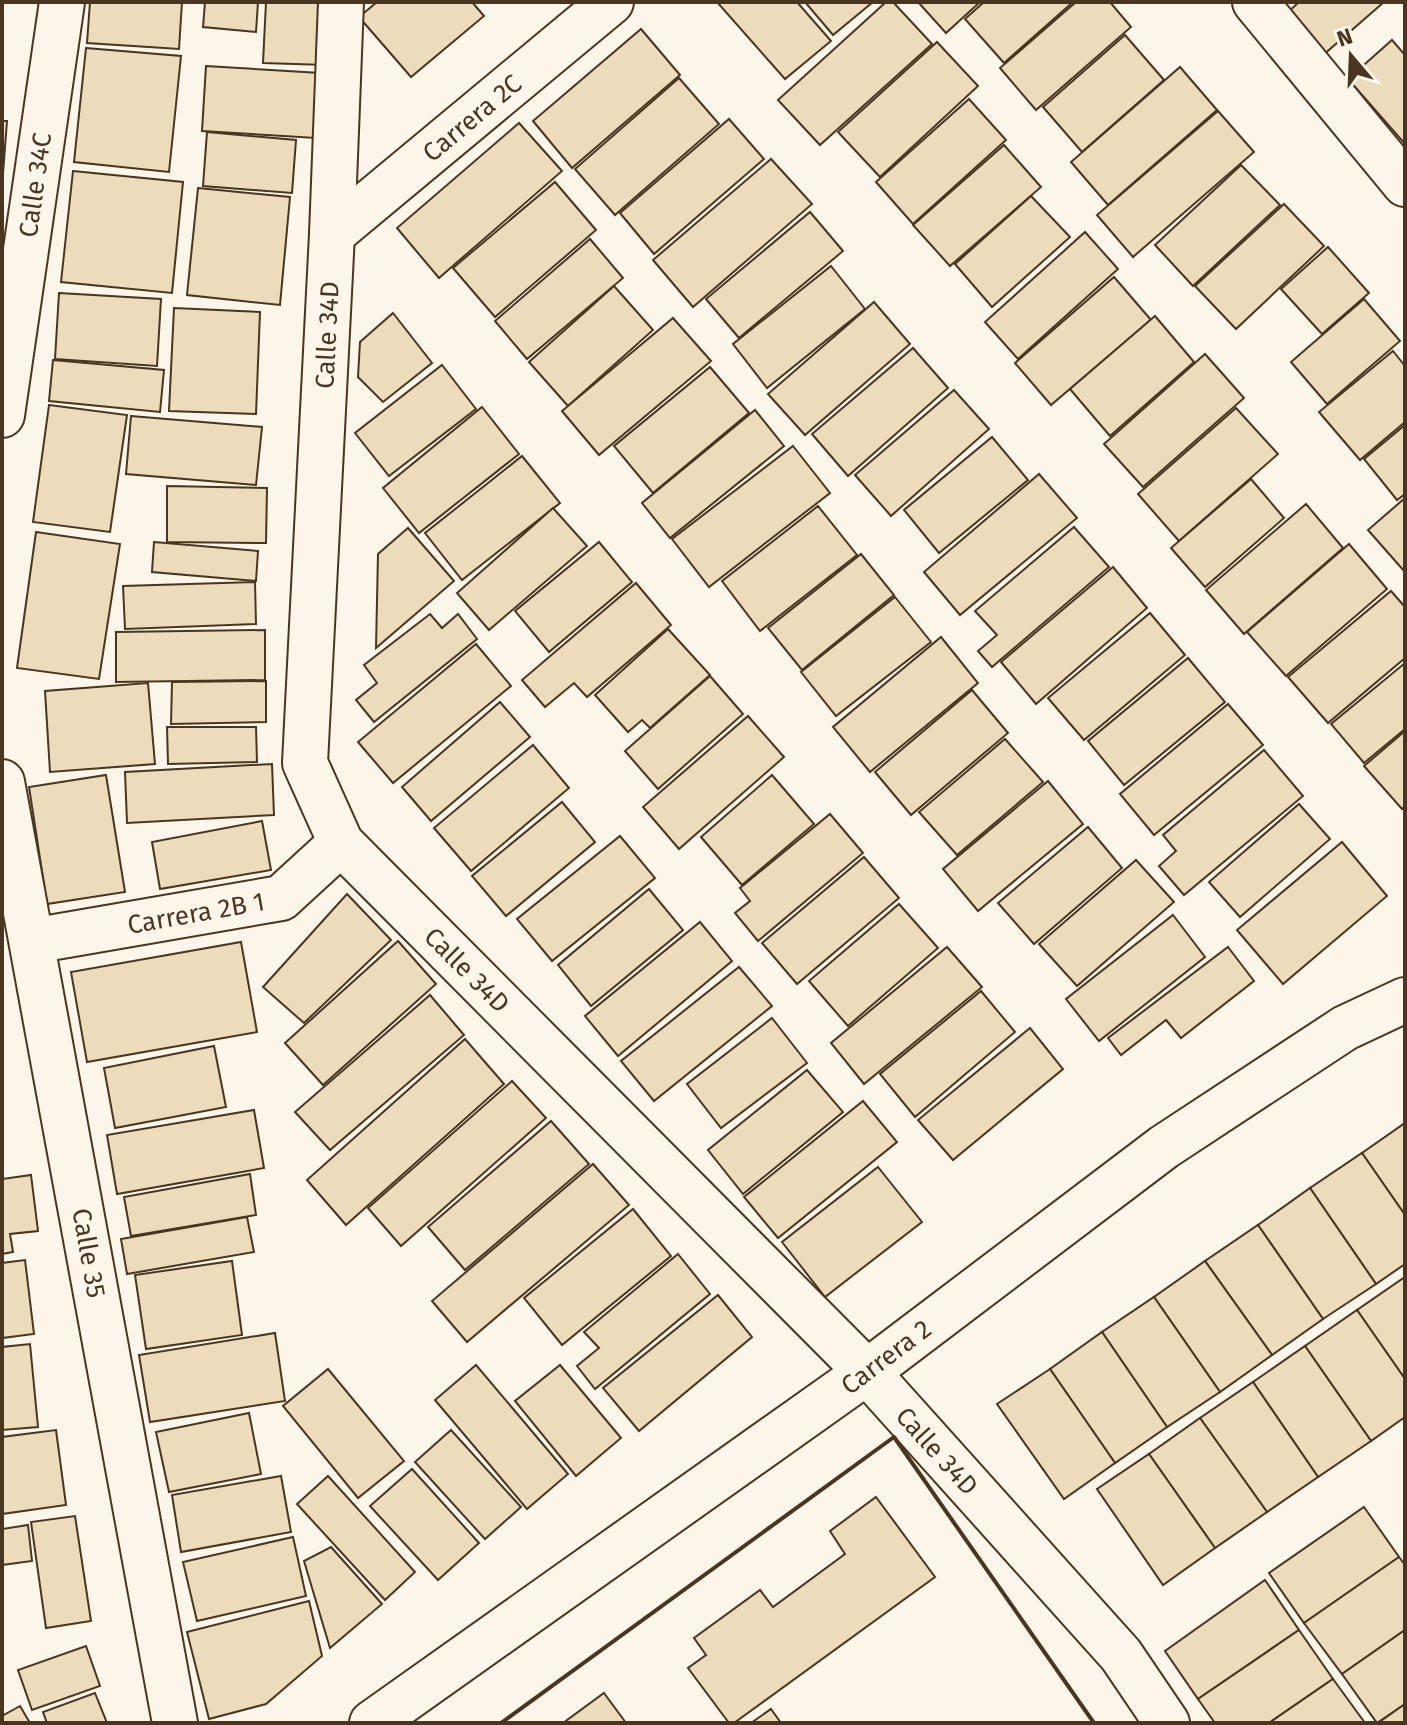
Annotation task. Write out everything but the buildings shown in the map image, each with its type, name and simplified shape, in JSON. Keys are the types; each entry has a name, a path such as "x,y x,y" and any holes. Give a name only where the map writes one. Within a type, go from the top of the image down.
{"street":[{"name":"Calle 34C","path":"2,415 62,2"},
{"name":"Calle 34D","path":"341,2 305,763 341,843 867,1372 1121,1655 1167,1723"},
{"name":"Carrera 2C","path":"332,234 611,2"},
{"path":"1255,2 1405,184"},
{"name":"Calle 35","path":"2,782 175,1723"},
{"name":"Carrera 2B 1","path":"32,941 281,898 341,843"},
{"name":"Carrera 2","path":"372,1723 867,1372 1164,1147 1345,1028 1405,1000"}],"wall":[{"path":"501,1723 894,1437 1094,1723"}]}
